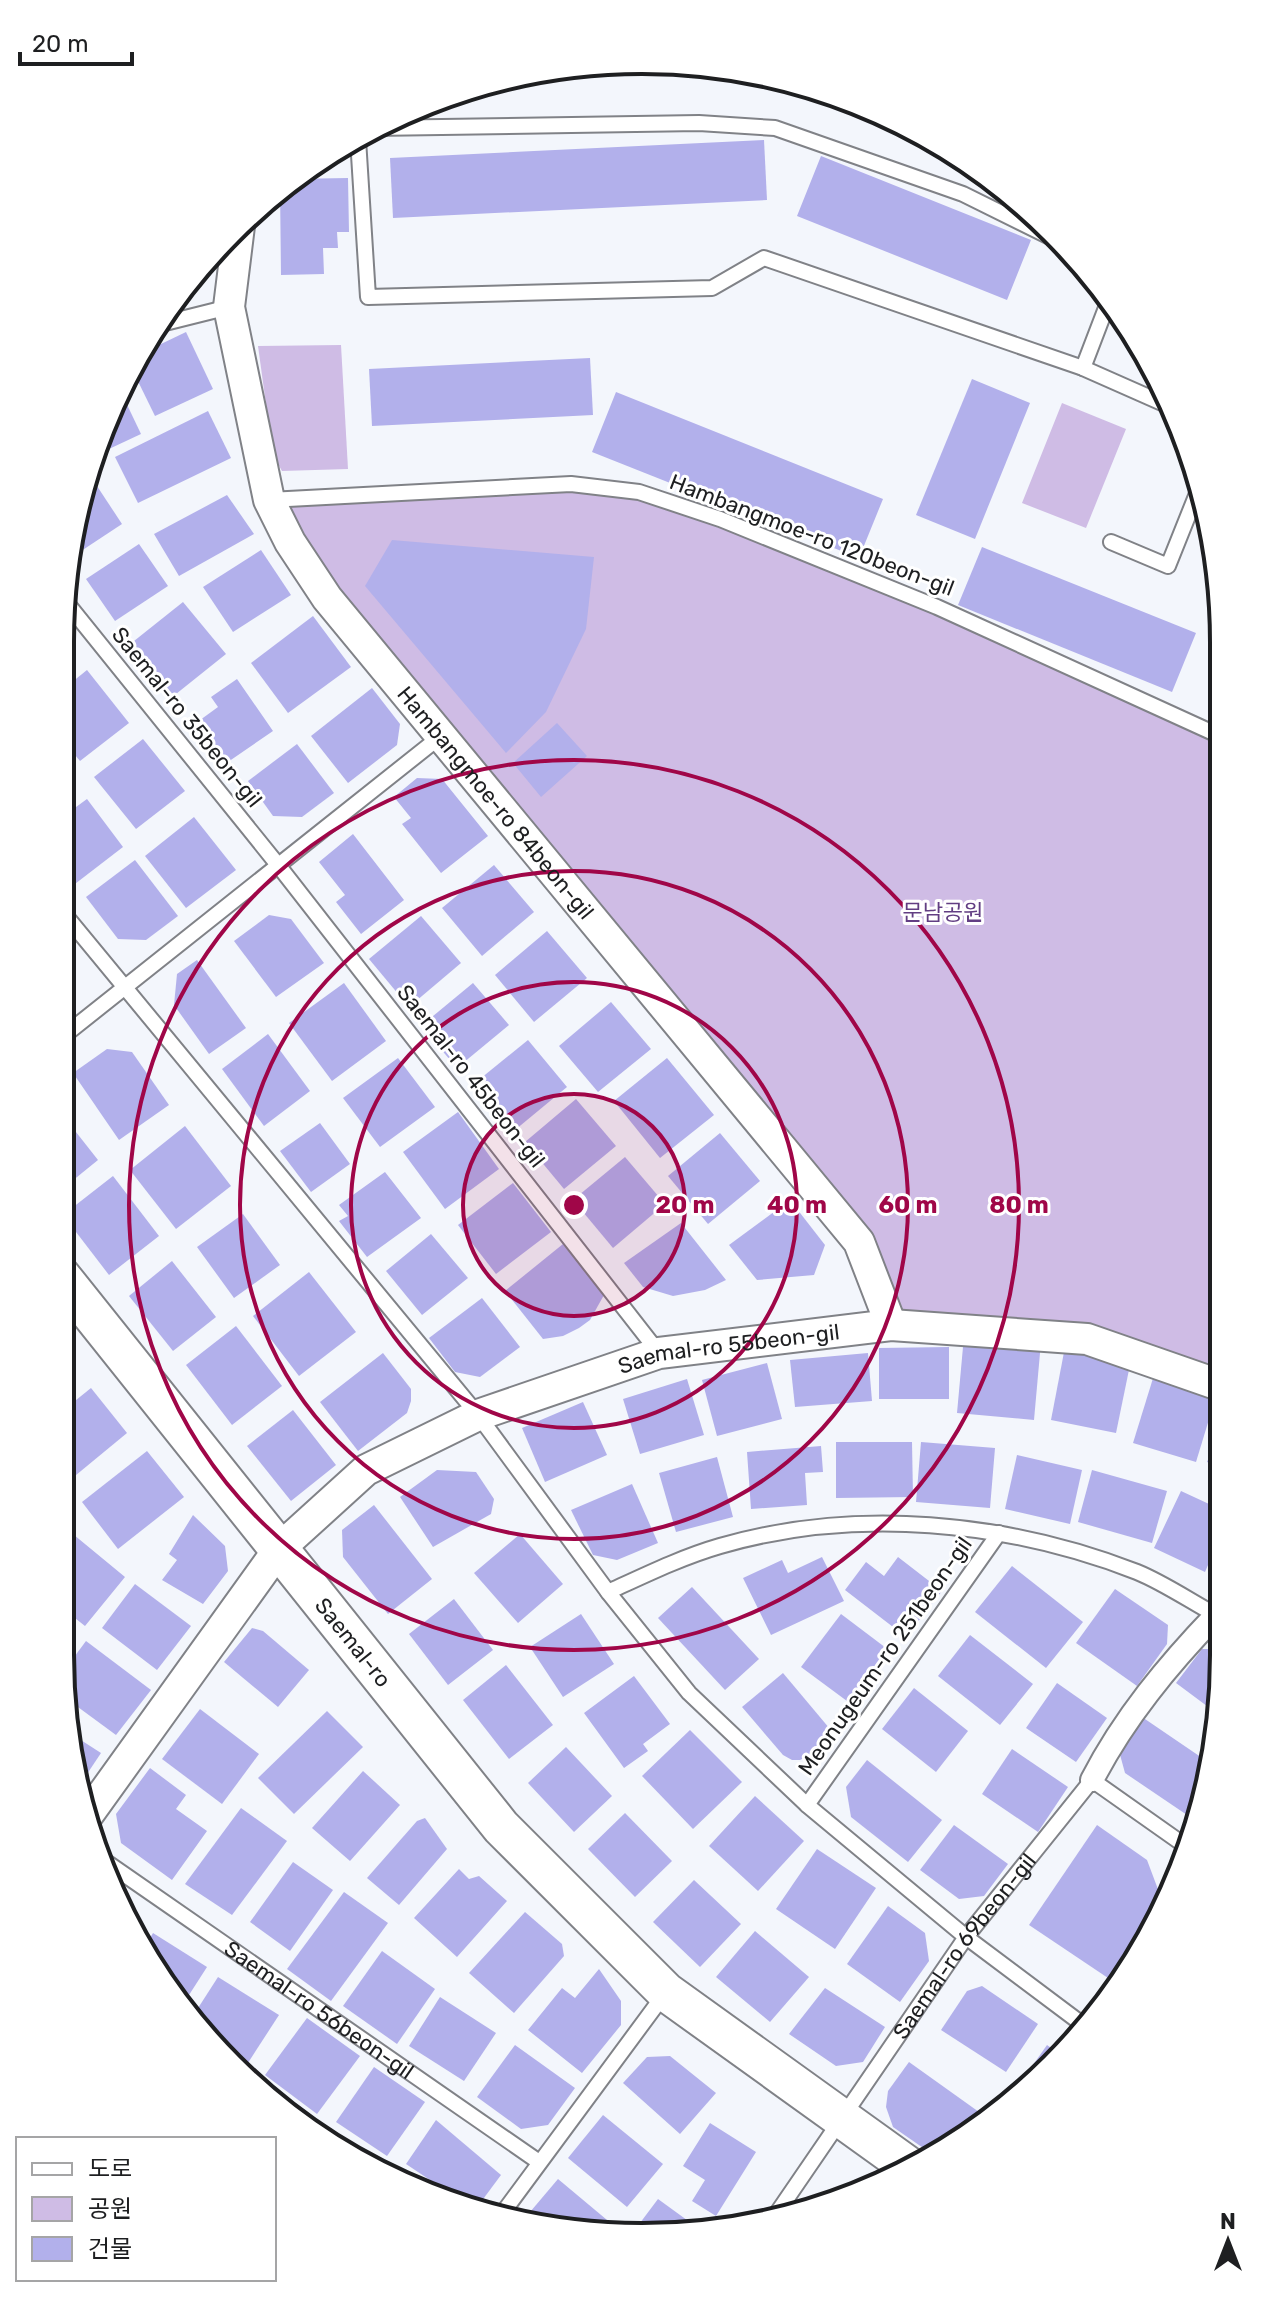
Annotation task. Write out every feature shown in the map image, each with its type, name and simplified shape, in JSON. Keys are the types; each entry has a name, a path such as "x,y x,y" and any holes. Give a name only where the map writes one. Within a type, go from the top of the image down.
{"street":[{"name":"Hambangmoe-ro 84beon-gil","path":"237,243 229,307 269,500 290,542 327,598 859,1242 891,1325"},
{"name":"Saemal-ro","path":"74,1293 501,1827 666,1992 900,2160"},
{"name":"Saemal-ro 55beon-gil","path":"279,1549 366,1470 478,1415 659,1353 891,1325 1087,1339 1210,1382"},
{"path":"94,1806 279,1549"},
{"name":"Saemal-ro 69beon-gil","path":"1092,1780 1111,1743 1171,1662 1210,1624"}],"lane":[{"path":"403,128 699,123 775,128 963,194 1030,227"},
{"path":"359,150 368,297 712,288 764,258 1083,368 1155,400"},
{"path":"174,321 229,307"},
{"path":"1083,368 1104,312"},
{"name":"Hambangmoe-ro 120beon-gil","path":"269,500 571,484 639,492 720,519 937,607 1210,731"},
{"path":"1111,542 1168,566 1193,504"},
{"name":"Saemal-ro 35beon-gil","path":"75,613 278,865"},
{"path":"74,1027 441,736"},
{"name":"Saemal-ro 45beon-gil","path":"278,865 659,1353"},
{"path":"74,925 478,1415"},
{"name":"Meonugeum-ro 251beon-gil","path":"478,1415 608,1592 689,1693 807,1805 966,1937 1077,2020"},
{"name":"Meonugeum-ro 251beon-gil","path":"608,1592 719,1546 772,1533 857,1524 918,1524 999,1533 1079,1553 1139,1573 1210,1609"},
{"name":"Meonugeum-ro 251beon-gil","path":"807,1805 999,1533"},
{"path":"1092,1780 1179,1841"},
{"name":"Saemal-ro 69beon-gil","path":"841,2117 966,1937 1092,1780"},
{"name":"Saemal-ro 56beon-gil","path":"116,1869 539,2162"},
{"path":"507,2207 666,1992"},
{"path":"782,2206 841,2117"}],"green space":[{"path":"341,345 348,469 282,471 273,455 258,346"},
{"path":"1062,403 1126,429 1086,528 1022,503"},
{"name":"문남공원","path":"571,484 639,492 720,519 1210,727 1210,1382 1087,1339 891,1325 859,1242 327,598 269,500"}],"building":[{"path":"764,140 767,200 393,218 390,158"},
{"path":"821,156 1031,240 1007,300 797,216"},
{"path":"348,178 349,232 337,232 338,248 323,248 324,274 281,275 280,204 314,179"},
{"path":"186,332 213,389 155,416 138,381 158,346"},
{"path":"590,358 593,415 372,426 369,369"},
{"path":"972,379 1030,403 975,539 916,515"},
{"path":"616,392 883,499 859,558 592,452"},
{"path":"127,404 141,434 108,450"},
{"path":"208,411 231,458 138,503 115,457"},
{"path":"96,485 122,524 82,551"},
{"path":"227,495 254,534 179,576 154,534"},
{"path":"392,540 594,557 586,629 546,712 506,753 365,586"},
{"path":"139,544 168,586 115,621 86,579"},
{"path":"982,547 1196,633 1172,692 958,605"},
{"path":"261,550 291,595 233,632 203,587"},
{"path":"183,602 226,654 171,698 129,645"},
{"path":"313,616 351,667 288,713 251,663"},
{"path":"87,670 129,723 80,761 74,754 74,680"},
{"path":"237,679 273,731 225,764 196,723 218,707 211,697"},
{"path":"372,688 400,724 397,745 348,783 311,736"},
{"path":"557,723 587,756 541,797 513,763"},
{"path":"143,739 185,791 136,829 94,777"},
{"path":"297,744 334,793 302,817 273,816 248,781"},
{"path":"417,778 442,779 488,836 441,873 402,824 411,818 394,797"},
{"path":"87,799 123,847 74,885 74,808"},
{"path":"194,817 236,870 186,908 145,856"},
{"path":"353,834 404,900 361,934 336,902 345,895 319,862"},
{"path":"135,860 178,916 146,940 118,939 86,897"},
{"path":"494,865 534,912 482,956 442,908"},
{"path":"269,915 291,919 324,963 276,997 234,941"},
{"path":"421,916 461,963 409,1007 369,959"},
{"path":"547,931 587,978 534,1022 495,975"},
{"path":"197,960 246,1028 209,1054 174,1005 177,974"},
{"path":"344,983 386,1041 332,1081 289,1023"},
{"path":"473,983 509,1025 457,1068 421,1026"},
{"path":"611,1002 651,1049 598,1092 559,1046"},
{"path":"268,1034 310,1091 264,1126 222,1069"},
{"path":"528,1040 567,1087 515,1130 475,1083"},
{"path":"107,1049 132,1052 169,1105 119,1140 74,1072"},
{"path":"398,1058 435,1107 380,1147 343,1098"},
{"path":"667,1058 714,1115 660,1158 614,1101"},
{"path":"576,1099 616,1146 564,1189 525,1142"},
{"path":"458,1112 499,1169 445,1209 403,1152"},
{"path":"320,1123 350,1164 311,1192 280,1151"},
{"path":"185,1126 231,1186 176,1229 130,1170"},
{"path":"74,1130 98,1160 74,1179"},
{"path":"720,1133 760,1181 708,1224 668,1176"},
{"path":"625,1157 665,1204 613,1248 573,1200"},
{"path":"385,1172 421,1218 367,1257 339,1221 348,1216 339,1205"},
{"path":"113,1176 159,1236 109,1275 74,1229 74,1206"},
{"path":"513,1183 551,1232 496,1274 458,1225"},
{"path":"790,1200 825,1245 814,1275 757,1280 729,1245"},
{"path":"243,1214 280,1265 234,1298 197,1247"},
{"path":"681,1223 726,1280 705,1290 673,1296 643,1287 624,1263"},
{"path":"431,1234 468,1278 422,1315 386,1271"},
{"path":"563,1244 604,1295 590,1320 579,1328 563,1336 543,1339 505,1291"},
{"path":"172,1261 216,1317 173,1351 129,1296"},
{"path":"309,1272 356,1332 299,1376 253,1316"},
{"path":"482,1298 520,1347 480,1377 455,1372 429,1338"},
{"path":"236,1326 282,1386 232,1425 186,1365"},
{"path":"964,1336 1041,1342 1034,1420 957,1413"},
{"path":"949,1347 949,1399 879,1399 879,1348"},
{"path":"1065,1347 1131,1360 1116,1433 1051,1420"},
{"path":"383,1353 411,1389 411,1401 407,1413 358,1451 320,1402"},
{"path":"868,1353 872,1401 795,1407 790,1360"},
{"path":"767,1363 782,1419 717,1436 702,1380"},
{"path":"1154,1375 1210,1391 1210,1416 1196,1462 1133,1443"},
{"path":"687,1379 704,1435 640,1454 623,1399"},
{"path":"91,1388 127,1433 74,1477 74,1402"},
{"path":"583,1402 607,1455 545,1482 522,1428"},
{"path":"293,1410 336,1465 291,1501 247,1446"},
{"path":"836,1442 912,1442 913,1497 836,1498"},
{"path":"921,1442 995,1448 990,1508 916,1502"},
{"path":"821,1446 823,1472 805,1473 807,1505 751,1509 747,1452"},
{"path":"147,1451 184,1497 118,1549 82,1502"},
{"path":"1017,1455 1082,1470 1070,1524 1005,1509"},
{"path":"717,1457 733,1517 676,1532 659,1473"},
{"path":"437,1470 476,1472 494,1499 491,1514 433,1547 400,1497"},
{"path":"1092,1470 1167,1491 1152,1543 1078,1522"},
{"path":"632,1484 658,1543 617,1560 593,1555 571,1510"},
{"path":"1181,1491 1210,1504 1210,1560 1205,1572 1154,1548"},
{"path":"374,1505 432,1579 388,1614 343,1557 342,1530"},
{"path":"193,1515 225,1546 228,1571 203,1604 162,1580 177,1560 169,1554"},
{"path":"520,1534 563,1584 518,1623 474,1573"},
{"path":"74,1535 125,1577 85,1626 74,1617"},
{"path":"822,1557 844,1601 771,1635 743,1578 782,1560 788,1573"},
{"path":"898,1557 942,1591 906,1637 845,1590 866,1562 884,1576"},
{"path":"1012,1566 1083,1622 1046,1668 975,1612"},
{"path":"135,1584 191,1626 157,1670 102,1628"},
{"path":"692,1587 759,1659 725,1690 658,1618"},
{"path":"1115,1589 1168,1625 1167,1644 1137,1686 1076,1643"},
{"path":"454,1599 493,1650 448,1685 409,1634"},
{"path":"581,1614 614,1664 563,1697 530,1647"},
{"path":"841,1614 890,1651 851,1704 801,1667"},
{"path":"252,1628 263,1631 309,1670 278,1707 224,1662"},
{"path":"970,1635 1033,1684 1000,1725 938,1676"},
{"path":"86,1641 151,1690 116,1735 77,1706 74,1657"},
{"path":"1202,1649 1210,1649 1207,1706 1176,1683"},
{"path":"506,1665 553,1725 509,1759 463,1700"},
{"path":"783,1673 835,1735 800,1760 783,1755 742,1707"},
{"path":"634,1676 670,1724 643,1744 648,1751 624,1768 584,1713"},
{"path":"1057,1683 1107,1718 1076,1762 1026,1728"},
{"path":"914,1688 968,1731 936,1772 882,1729"},
{"path":"200,1709 259,1754 222,1804 162,1759"},
{"path":"327,1711 363,1747 294,1814 258,1778"},
{"path":"1142,1717 1200,1757 1187,1815 1125,1773 1119,1751"},
{"path":"690,1730 742,1782 693,1829 642,1776"},
{"path":"81,1740 101,1753 87,1774"},
{"path":"566,1747 612,1796 574,1832 528,1783"},
{"path":"1012,1749 1068,1787 1038,1832 982,1794"},
{"path":"867,1760 942,1820 908,1862 851,1817 846,1787"},
{"path":"150,1768 186,1795 176,1809 207,1831 172,1880 121,1843 116,1814"},
{"path":"363,1771 400,1805 350,1861 312,1828"},
{"path":"755,1796 804,1841 758,1891 709,1846"},
{"path":"241,1808 287,1841 232,1915 185,1884"},
{"path":"625,1813 672,1861 635,1897 588,1849"},
{"path":"425,1818 447,1849 399,1905 367,1878 417,1821"},
{"path":"954,1825 1008,1864 984,1896 959,1899 920,1870"},
{"path":"1097,1825 1147,1860 1158,1890 1134,1939 1108,1978 1029,1925"},
{"path":"817,1849 876,1888 835,1949 776,1909"},
{"path":"293,1862 333,1890 290,1951 250,1922"},
{"path":"459,1869 469,1879 479,1876 507,1901 457,1957 414,1918"},
{"path":"694,1880 741,1924 700,1967 653,1922"},
{"path":"344,1892 388,1923 331,2001 287,1969"},
{"path":"888,1906 925,1933 929,1961 900,2002 847,1964"},
{"path":"525,1912 562,1944 564,1956 514,2013 469,1973"},
{"path":"755,1931 809,1977 770,2022 716,1977"},
{"path":"153,1933 207,1967 188,1997 170,1971 150,1939"},
{"path":"382,1951 435,1989 397,2044 343,2006"},
{"path":"599,1969 621,2001 621,2025 582,2073 528,2030 562,1988 575,1998"},
{"path":"218,1977 279,2015 247,2064 198,2009"},
{"path":"982,1986 1038,2024 1006,2072 941,2030 967,1991"},
{"path":"825,1988 885,2027 863,2062 836,2066 789,2034"},
{"path":"440,1997 496,2033 464,2081 409,2046"},
{"path":"307,2018 360,2056 317,2114 265,2075"},
{"path":"515,2045 575,2088 548,2125 521,2129 477,2097"},
{"path":"1047,2045 1052,2049 1044,2057 1029,2071"},
{"path":"670,2056 716,2093 680,2134 623,2083 647,2057"},
{"path":"909,2062 979,2112 924,2148 893,2127 886,2107 888,2091"},
{"path":"374,2067 425,2102 387,2156 336,2122"},
{"path":"603,2115 663,2164 627,2207 568,2158"},
{"path":"436,2120 501,2175 482,2200 437,2184 406,2164"},
{"path":"710,2123 756,2152 716,2216 692,2201 705,2180 683,2166"},
{"path":"558,2179 610,2222 568,2218 530,2212"},
{"path":"658,2199 688,2221 679,2222 640,2223"}]}
